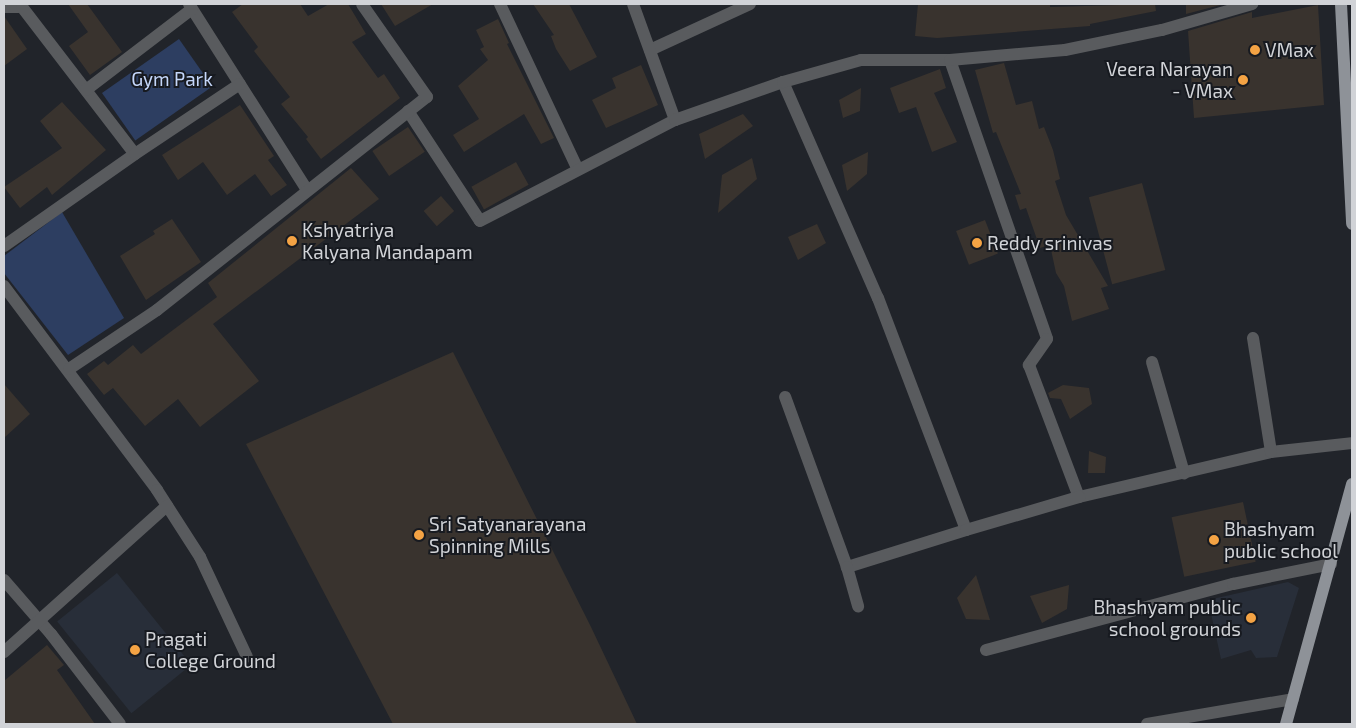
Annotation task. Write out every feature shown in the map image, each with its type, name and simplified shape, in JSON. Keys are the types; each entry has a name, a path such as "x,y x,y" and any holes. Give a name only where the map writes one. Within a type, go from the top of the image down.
{"main road":[{"path":"1341,4 1352,224"},
{"path":"1286,724 1352,484"}],"street":[{"path":"68,369 157,310 427,97 362,4"},
{"path":"500,4 578,170"},
{"path":"633,4 675,120"},
{"path":"650,50 750,4"},
{"path":"408,111 480,221 675,120 783,82 861,60 950,60 1065,50 1162,30 1252,4"},
{"path":"4,7 22,6 135,154"},
{"path":"86,90 191,6 307,190"},
{"path":"950,60 1047,338 1029,365 1079,497"},
{"path":"783,82 878,298 966,530"},
{"path":"4,246 135,154 240,84"},
{"path":"4,286 68,369 167,506 200,557 247,657"},
{"path":"1253,338 1271,452"},
{"path":"1152,362 1184,473"},
{"path":"785,397 847,567 858,606"},
{"path":"847,567 1079,497 1271,452 1352,444"},
{"path":"4,652 167,506"},
{"path":"986,650 1233,584 1330,564"},
{"path":"4,580 39,620 120,724"},
{"path":"1147,724 1293,698"}],"shaded area":[{"path":"117,573 191,665 131,713 57,621"},
{"name":"Bhashyam public school grounds","path":"1288,582 1299,588 1277,657 1256,658 1251,650 1221,659 1208,600"}],"green space":[{"name":"Gym Park","path":"179,39 212,87 135,140 102,93"},
{"path":"62,212 124,318 68,355 4,273 4,256"}],"building":[{"path":"68,4 87,4 122,52 90,75 69,46 88,32"},
{"path":"243,4 300,4 308,16 329,4 348,4 366,34 352,42 378,78 384,74 400,98 321,159 306,139 308,137 281,104 290,97 254,51 258,47 232,12"},
{"path":"381,4 433,4 395,26"},
{"path":"533,4 569,4 597,57 570,71 556,49 551,36 554,35"},
{"path":"918,4 1050,4 1050,7 1155,4 1156,11 1090,24 1090,26 937,38 915,36"},
{"path":"1186,4 1224,4 1186,14"},
{"name":"VMax","path":"1318,5 1324,105 1194,118 1188,31 1252,12 1252,18"},
{"path":"4,16 27,49 4,66"},
{"path":"498,19 509,43 507,44 554,138 541,144 524,114 464,152 453,135 479,119 458,86 488,60 480,49 484,47 476,30"},
{"path":"1004,63 1016,105 1032,101 1039,129 1044,127 1053,150 1060,179 1055,181 1066,215 1108,286 1101,288 1109,309 1072,321 1064,286 1056,273 1050,245 1040,248 1026,208 1020,210 1015,195 1021,194 996,132 993,133 975,70"},
{"path":"641,65 658,105 606,128 592,100 616,88 612,78"},
{"path":"940,69 946,88 934,93 957,142 932,152 916,107 899,113 890,88"},
{"path":"861,88 860,111 843,118 839,100"},
{"path":"62,102 106,150 52,195 47,187 20,208 4,187 62,148 40,121"},
{"path":"240,105 274,156 268,160 287,185 271,196 255,174 227,195 203,162 178,180 162,155"},
{"path":"743,114 753,126 705,159 699,134"},
{"path":"408,127 425,152 389,176 372,151"},
{"path":"868,152 867,174 847,191 842,165"},
{"path":"752,158 757,179 718,213 722,175"},
{"path":"516,162 529,185 484,209 471,187"},
{"path":"351,168 379,199 213,324 259,381 200,427 178,399 145,426 113,388 104,395 87,374 104,361 108,365 133,345 141,354 217,297 208,283"},
{"path":"1142,183 1165,270 1112,284 1089,197"},
{"path":"441,196 454,211 437,226 424,211"},
{"path":"172,219 201,262 146,300 120,256 155,234 153,231"},
{"name":"Reddy srinivas","path":"985,220 998,254 969,265 956,231"},
{"path":"817,224 826,243 798,260 788,237"},
{"name":"Sri Satyanarayana Spinning Mills","path":"453,352 591,627 637,724 393,724 246,444"},
{"path":"4,384 30,414 4,438"},
{"path":"1063,385 1089,388 1092,404 1070,419 1061,399 1050,398 1048,393"},
{"path":"1089,451 1106,457 1105,473 1088,473"},
{"name":"Bhashyam public school","path":"1243,502 1256,562 1184,577 1172,517"},
{"path":"976,575 990,620 966,619 957,598"},
{"path":"1069,585 1067,609 1042,623 1030,596"},
{"path":"47,645 64,665 57,670 95,724 4,724 4,681"}],"place":[{"name":"VMax","path":"1255,50"},
{"name":"Veera Narayan - VMax","path":"1243,80"},
{"name":"Kshyatriya Kalyana Mandapam","path":"292,241"},
{"name":"Reddy srinivas","path":"977,243"},
{"name":"Sri Satyanarayana Spinning Mills","path":"419,535"},
{"name":"Bhashyam public school","path":"1214,540"},
{"name":"Bhashyam public school grounds","path":"1251,618"},
{"name":"Pragati College Ground","path":"135,650"}]}
